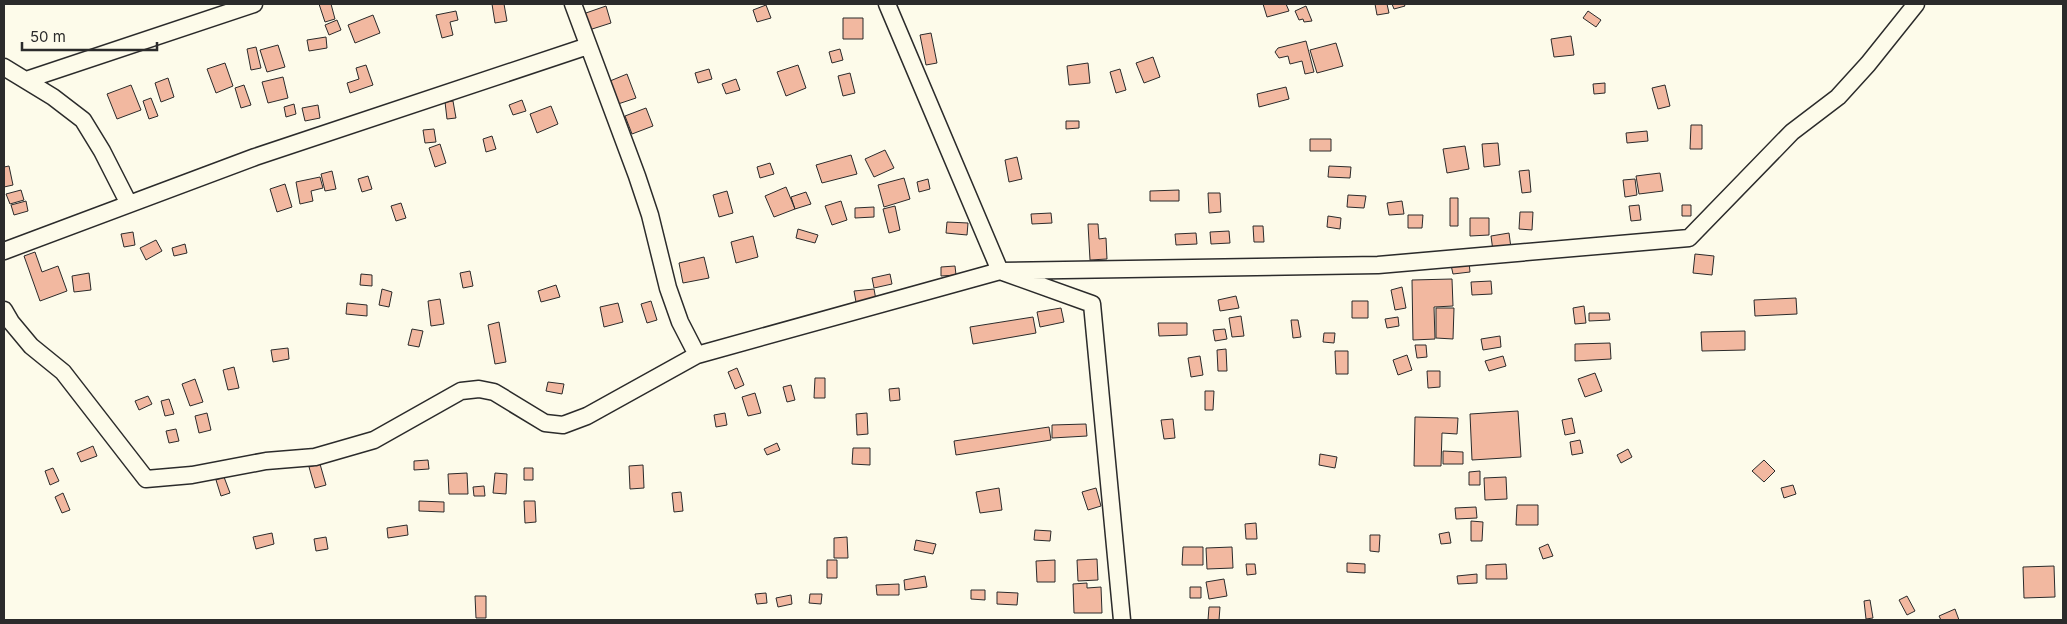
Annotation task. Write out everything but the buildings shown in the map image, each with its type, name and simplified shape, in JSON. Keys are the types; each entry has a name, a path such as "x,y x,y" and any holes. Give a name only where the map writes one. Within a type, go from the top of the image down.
{"street":[{"path":"26,80 254,4"},
{"path":"573,4 637,176 680,322 697,355"},
{"path":"887,4 1000,271 1092,304 1122,620"},
{"path":"4,310 11,322 31,346 63,372 146,479 192,475 266,461 315,457 374,440 461,391 479,388 494,392 545,423 563,425 587,416 697,355 1000,271 1378,265 1689,238 1792,132 1838,97 1868,64 1916,4"},
{"path":"4,251 255,156 588,46"},
{"path":"4,67 53,97 83,120 102,151 129,204"}]}
